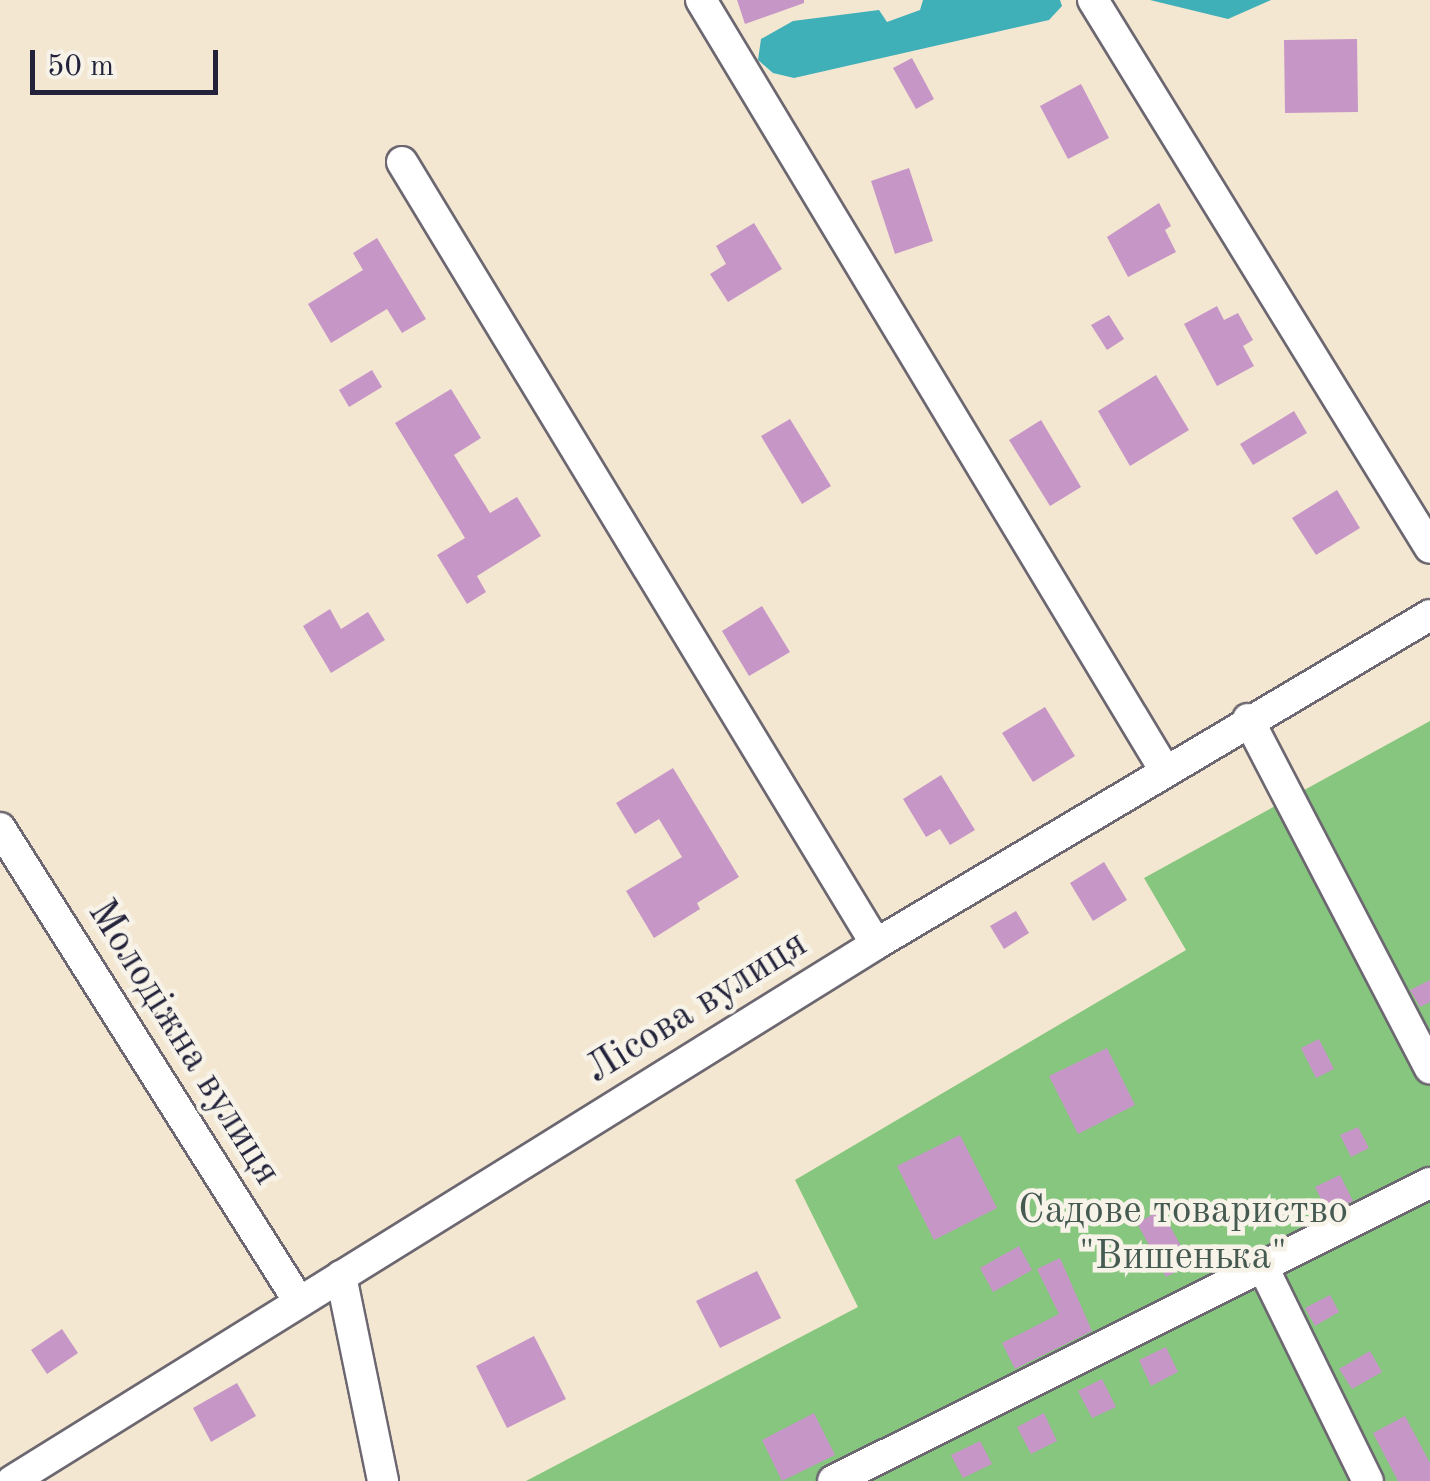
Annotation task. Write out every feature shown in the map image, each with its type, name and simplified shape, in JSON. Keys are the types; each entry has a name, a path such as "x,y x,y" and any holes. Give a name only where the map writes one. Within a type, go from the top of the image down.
{"street":[{"path":"701,0 1164,769"},
{"path":"1093,0 1430,548"},
{"path":"402,162 876,944"},
{"name":"Лісова вулиця","path":"12,1481 876,944 1248,719 1430,615"},
{"path":"1248,719 1430,1068"},
{"name":"Молодіжна вулиця","path":"0,828 298,1300"},
{"path":"833,1481 1430,1184"},
{"path":"1262,1267 1368,1481"},
{"path":"341,1276 382,1481"}],"green space":[{"name":"Садове товариство \"Вишенька\"","path":"1430,721 1430,1481 526,1481 858,1307 795,1180 1186,950 1144,878"}],"water":[{"path":"923,0 1060,0 1062,6 1049,20 794,78 773,73 758,60 761,39 793,21 879,10 887,22 920,10"},
{"path":"1150,0 1271,0 1228,19"}],"building":[{"path":"737,0 804,0 804,3 745,24"},
{"path":"1357,39 1358,112 1285,113 1284,40"},
{"path":"912,58 934,99 916,109 893,68"},
{"path":"1081,84 1109,138 1068,159 1040,106"},
{"path":"909,168 933,241 895,254 871,181"},
{"path":"1159,203 1171,226 1165,230 1176,252 1128,277 1107,237"},
{"path":"754,223 782,269 728,302 710,274 726,264 716,246"},
{"path":"377,238 426,319 402,333 387,309 331,343 308,304 363,270 353,253"},
{"path":"1217,306 1224,320 1238,313 1253,340 1243,346 1254,366 1217,386 1184,324"},
{"path":"1109,315 1124,339 1107,350 1091,325"},
{"path":"372,370 382,387 349,407 339,390"},
{"path":"1156,375 1189,430 1130,466 1098,411"},
{"path":"451,389 481,438 454,455 490,513 517,497 541,536 477,576 486,592 467,604 437,555 465,538 395,423"},
{"path":"1294,411 1307,433 1253,465 1240,444"},
{"path":"790,419 831,486 802,504 761,436"},
{"path":"1041,420 1081,487 1050,506 1009,440"},
{"path":"1337,490 1360,528 1316,555 1292,518"},
{"path":"762,606 790,652 749,676 722,631"},
{"path":"330,609 341,629 368,612 385,640 331,673 303,626"},
{"path":"1045,707 1075,756 1033,782 1002,733"},
{"path":"673,768 739,877 697,903 700,909 654,938 626,891 682,857 659,819 635,834 616,803"},
{"path":"941,775 975,830 950,845 940,829 926,837 903,799"},
{"path":"1104,862 1127,900 1093,921 1070,883"},
{"path":"1016,911 1029,933 1004,949 990,926"},
{"path":"1430,980 1430,1002 1420,1007 1410,990"},
{"path":"1319,1039 1334,1069 1316,1078 1301,1048"},
{"path":"1107,1048 1135,1105 1078,1134 1049,1076"},
{"path":"1358,1127 1369,1148 1351,1157 1340,1135"},
{"path":"960,1135 997,1208 934,1240 897,1166"},
{"path":"1340,1175 1353,1201 1328,1213 1315,1187"},
{"path":"1161,1210 1191,1264 1166,1277 1137,1223"},
{"path":"1019,1246 1032,1270 993,1292 980,1268"},
{"path":"1060,1258 1092,1331 1015,1369 1002,1343 1059,1314 1037,1269"},
{"path":"757,1271 781,1318 720,1348 696,1301"},
{"path":"1330,1295 1339,1312 1315,1326 1305,1308"},
{"path":"62,1329 78,1353 47,1374 31,1350"},
{"path":"534,1336 566,1399 507,1428 476,1366"},
{"path":"1166,1347 1178,1372 1151,1386 1139,1360"},
{"path":"1370,1351 1382,1372 1352,1389 1339,1369"},
{"path":"1102,1379 1116,1407 1092,1418 1078,1391"},
{"path":"237,1383 256,1416 211,1442 193,1408"},
{"path":"814,1413 835,1455 782,1481 762,1440"},
{"path":"1044,1413 1057,1441 1031,1454 1017,1427"},
{"path":"1405,1416 1430,1463 1430,1481 1398,1481 1373,1433"},
{"path":"980,1441 992,1464 963,1478 951,1455"}]}
